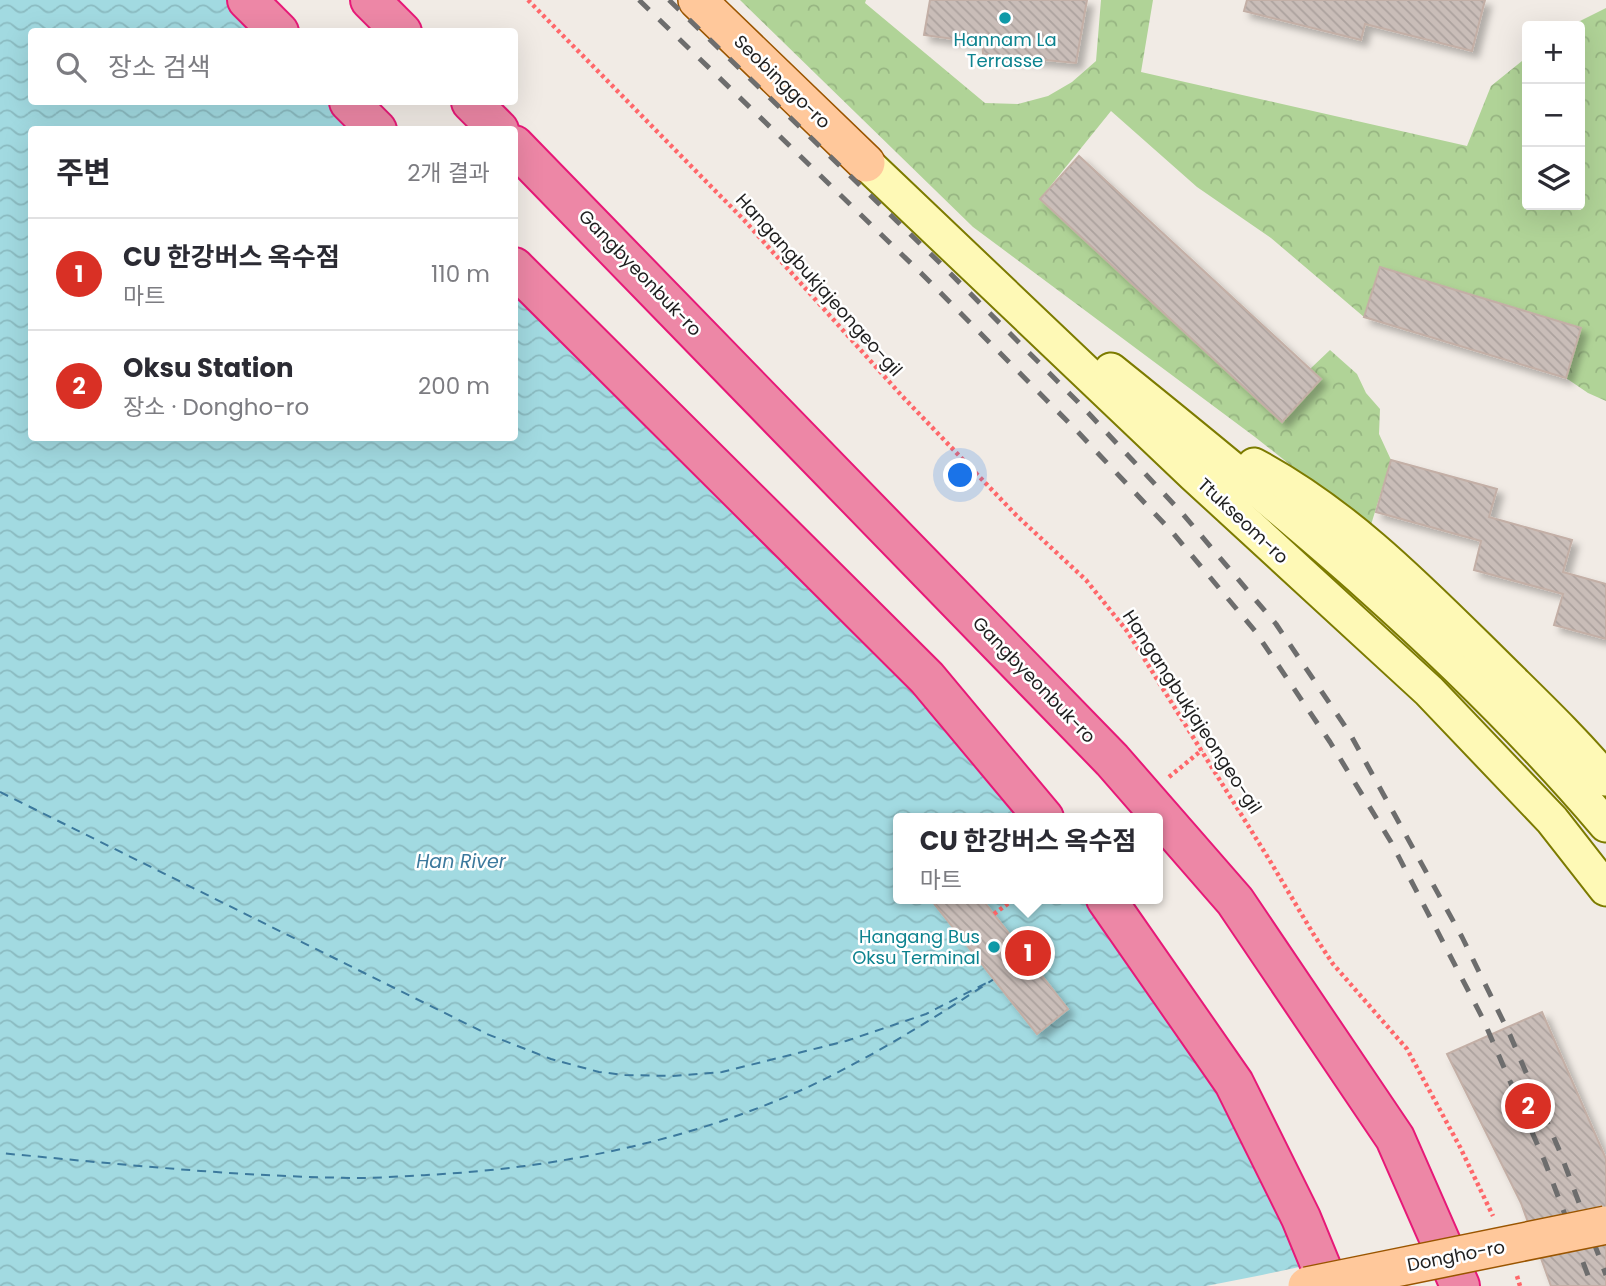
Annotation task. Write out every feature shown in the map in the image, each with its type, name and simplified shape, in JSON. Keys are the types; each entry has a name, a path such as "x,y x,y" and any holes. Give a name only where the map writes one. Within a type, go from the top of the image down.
{"highway":[{"path":"247,0 275,28"},
{"path":"370,0 398,28"},
{"path":"352,105 373,126"},
{"path":"474,105 495,126"},
{"name":"Gangbyeonbuk-ro","path":"518,149 1112,760 1158,813"},
{"path":"518,271 927,678 1040,813"},
{"name":"Gangbyeonbuk-ro","path":"1163,818 1235,901 1395,1138 1460,1286"},
{"path":"1109,904 1234,1083 1301,1218 1329,1286"}],"main road":[{"name":"Seobinggo-ro","path":"697,0 870,159"},
{"name":"Seobinggo-ro","path":"715,0 870,159"},
{"name":"Ttukseom-ro","path":"870,159 1030,304 1332,552 1470,680 1567,779 1606,825"},
{"name":"Ttukseom-ro","path":"870,159 1184,466 1429,691 1552,820 1606,889"},
{"path":"1184,428 1273,475 1353,531 1411,581 1606,779"},
{"name":"Dongho-ro","path":"1307,1286 1606,1225"}],"path":[{"name":"Hangangbukjajeongeo-gil","path":"528,0 744,220 911,406 1101,598 1134,642 1333,964 1407,1049 1460,1147 1496,1222"},
{"path":"994,914 1007,904"}],"green space":[{"path":"740,0 866,0 865,3 985,103 1018,104 1048,96 1072,82 1096,61 1101,0 1153,0 1141,72 1467,146 1491,86 1522,61 1522,210 1585,210 1585,21 1580,21 1606,8 1606,401 1566,378 1580,328 1380,267 1364,317 1271,238 1197,187 1111,111 1040,199 1282,422 1321,380 1310,369 1330,350 1357,374 1366,393 1380,409 1379,434 1391,460 1370,528 1255,437 973,227"}],"water":[{"name":"Han River","path":"0,0 235,0 263,28 28,28 28,105 338,105 360,126 28,126 28,441 518,441 518,285 809,574 1024,813 893,813 893,904 1091,904 1196,1047 1273,1194 1308,1286 0,1286"}],"pier":[{"path":"1304,1266 1312,1286 1206,1286 1262,1275"}],"building":[{"name":"Hannam La Terrasse","path":"930,0 1087,0 1076,63 983,54 982,43 924,35"},
{"path":"1247,0 1485,0 1472,51 1365,24 1361,40 1244,11"},
{"path":"1079,156 1321,379 1282,422 1040,199"},
{"path":"1380,267 1581,328 1566,378 1364,317"},
{"path":"1391,460 1497,489 1489,517 1572,540 1563,572 1606,584 1606,639 1554,625 1563,594 1474,570 1481,541 1376,512"},
{"name":"Hangang Bus Oksu Terminal","path":"934,904 986,904 1068,1009 1037,1034"},
{"path":"1542,1012 1606,1159 1606,1286 1551,1286 1521,1203 1447,1054"}],"ferry route":[{"path":"0,792 487,1034 551,1059 599,1072 673,1076 722,1072 846,1041 926,1014 994,979 902,1037 806,1088 715,1123 621,1149 573,1159 476,1171 359,1178 224,1173 0,1153"}],"railway":[{"path":"639,0 921,273 1077,431 1173,533 1255,631 1330,742 1391,842 1483,1019 1545,1162 1592,1286"},
{"path":"669,0 939,262 1078,402 1182,513 1276,624 1349,732 1462,937 1510,1035 1560,1152 1606,1275"}],"place":[{"name":"Hannam La Terrasse","path":"1005,18"},
{"name":"Hangang Bus Oksu Terminal","path":"994,947"},
{"name":"CU 한강버스 옥수점","path":"1028,953"},
{"name":"Oksu Station","path":"1528,1106"}]}
